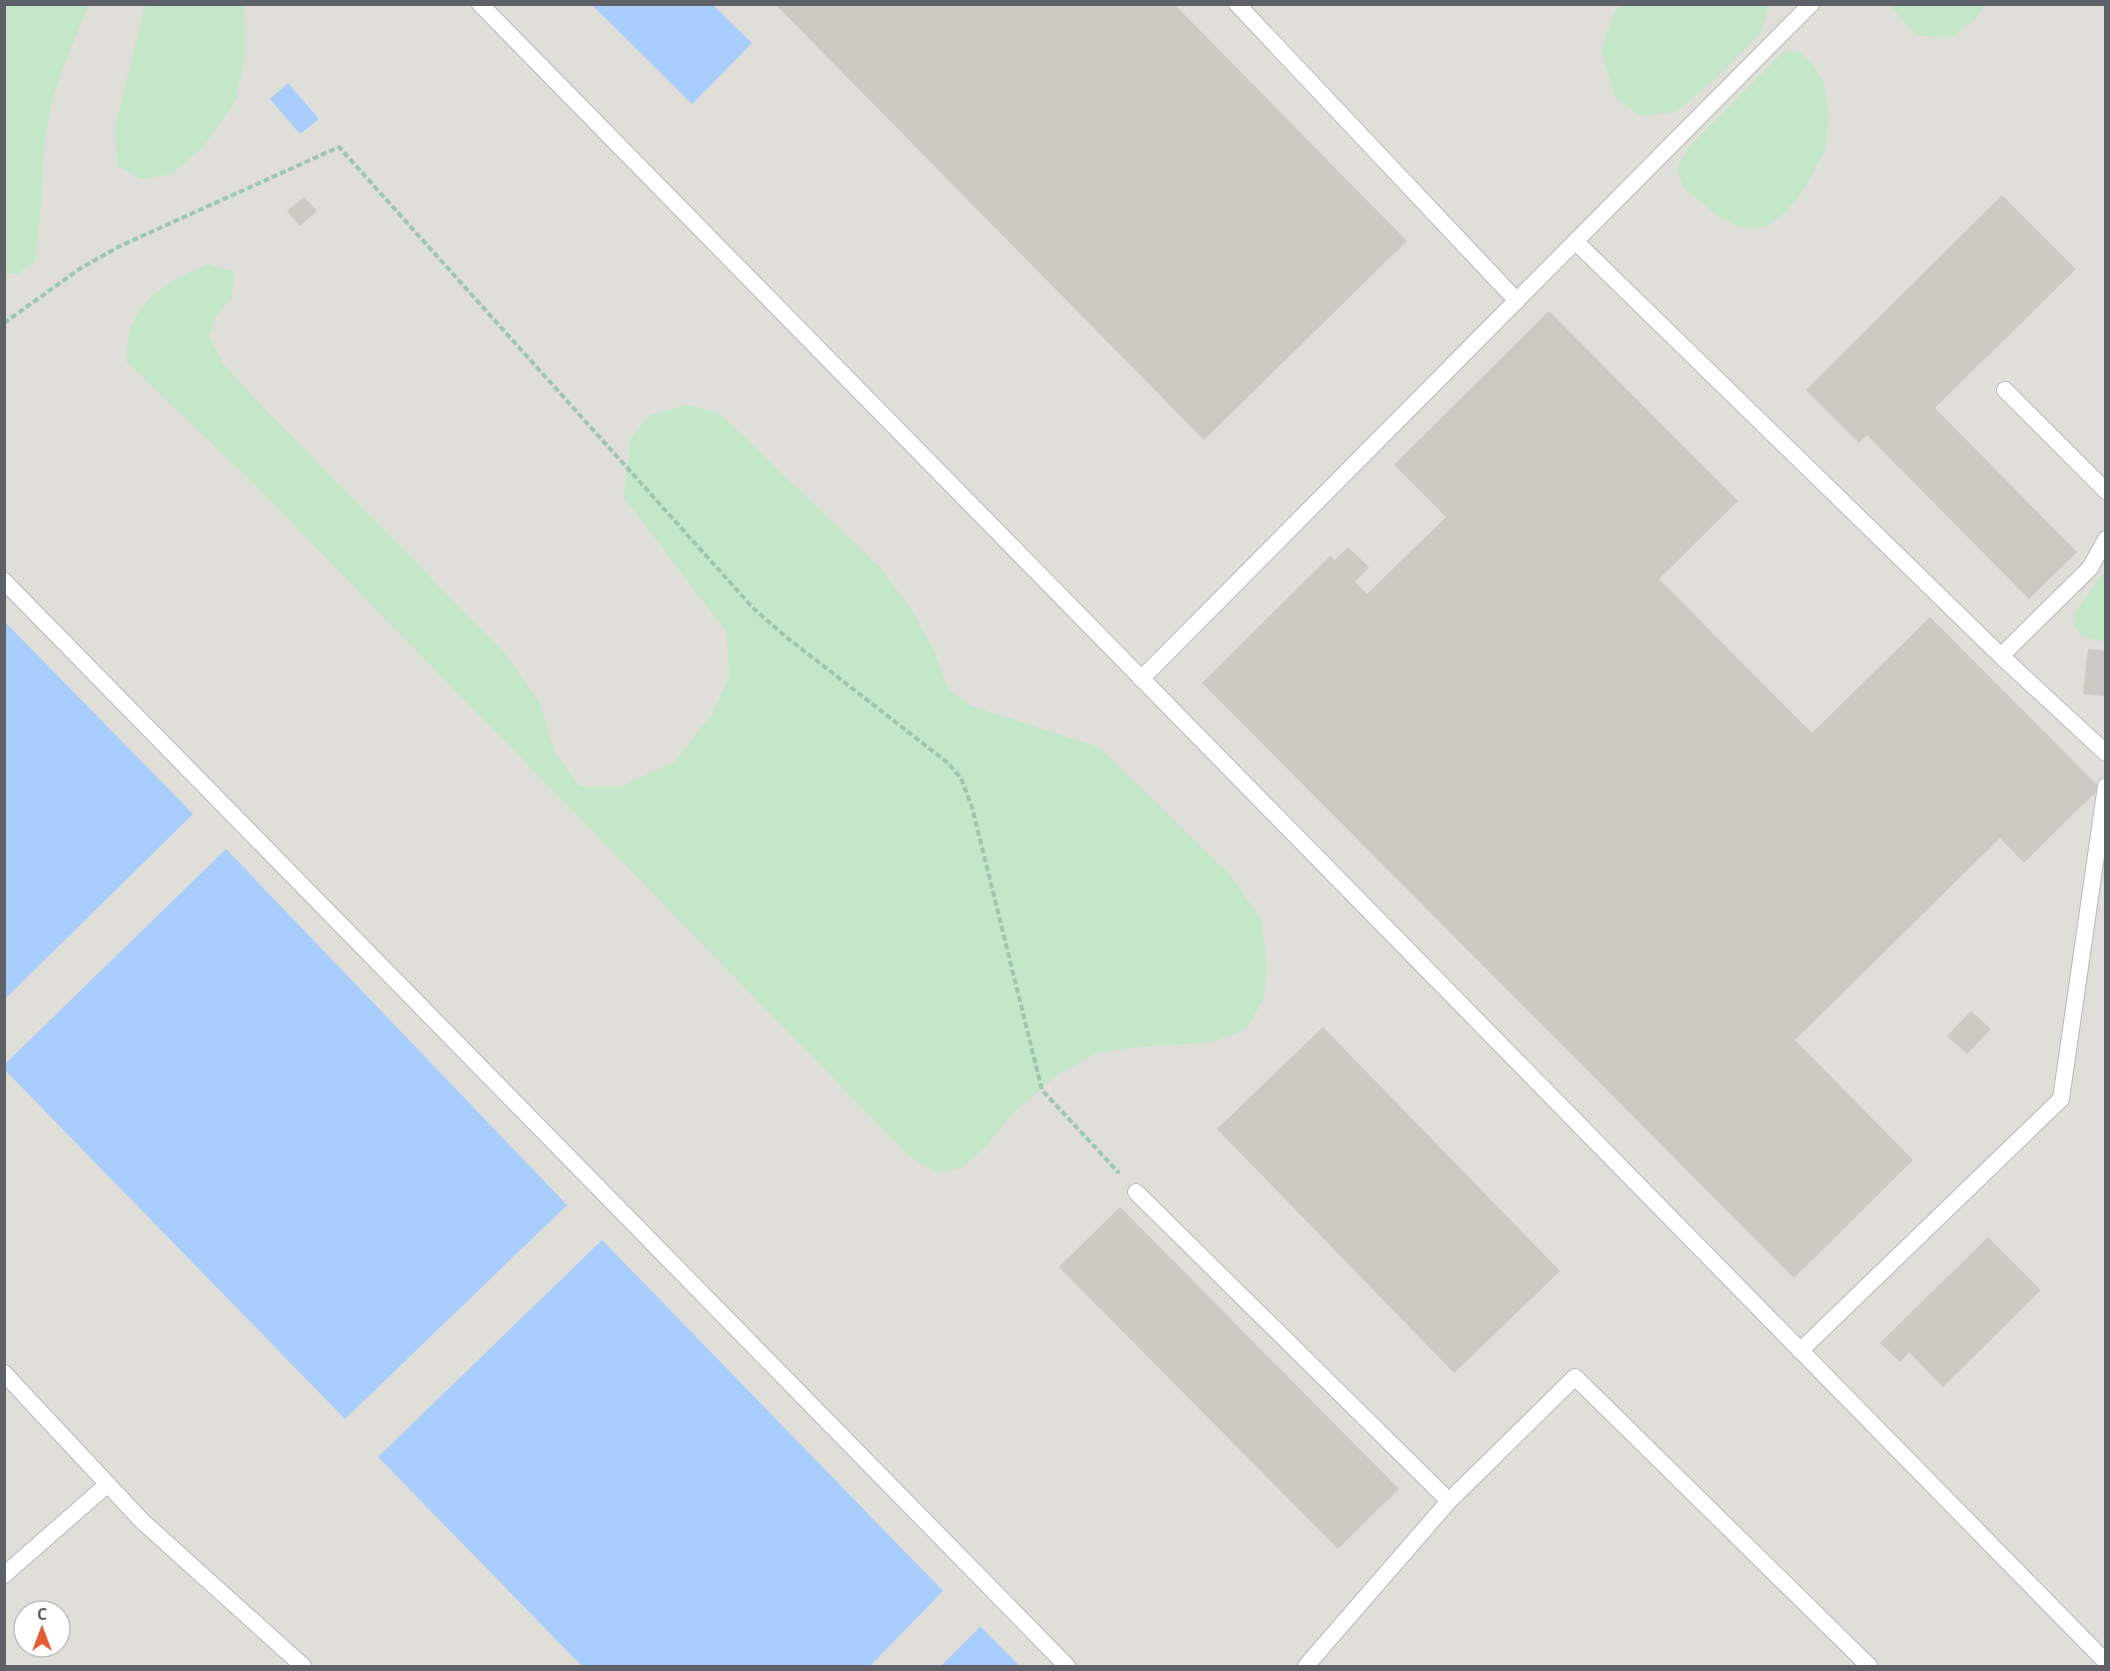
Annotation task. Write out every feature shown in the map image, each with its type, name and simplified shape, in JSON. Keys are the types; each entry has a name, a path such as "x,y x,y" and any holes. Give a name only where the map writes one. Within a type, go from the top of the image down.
{"lane":[{"path":"480,4 2106,1662"},
{"path":"1237,4 1517,301"},
{"path":"1142,679 1811,4"},
{"path":"1576,242 2001,656 2106,753"},
{"path":"2005,390 2106,491"},
{"path":"2001,656 2090,568 2106,539"},
{"path":"4,581 1067,1666"},
{"path":"1800,1351 2061,1100 2106,786"},
{"path":"1136,1192 1449,1501"},
{"path":"4,1373 142,1521 303,1666"},
{"path":"1306,1666 1449,1501 1575,1377 1869,1666"},
{"path":"4,1575 108,1484"}],"path":[{"path":"4,323 81,267 120,246 339,147 754,609 785,636 948,763 961,778 972,807 1042,1090 1136,1192"}],"shaded area":[{"path":"5,5 2105,5 2105,1666 5,1666"}],"green space":[{"path":"4,5 89,5 60,76 51,106 44,156 35,262 17,274 4,273"},
{"path":"145,5 244,5 246,52 236,100 203,147 172,174 141,179 118,166 114,131"},
{"path":"1620,5 1770,5 1760,33 1717,77 1676,112 1640,116 1615,97 1601,50 1613,15"},
{"path":"1889,5 1986,5 1975,19 1951,38 1916,35"},
{"path":"1799,51 1811,62 1824,83 1829,119 1825,150 1806,186 1786,212 1766,226 1741,228 1715,214 1683,187 1677,169 1688,148 1783,52"},
{"path":"208,264 234,272 232,298 217,314 209,336 224,365 503,651 540,703 555,753 580,786 623,786 675,761 712,714 729,677 727,633 623,496 631,438 650,415 687,405 719,413 880,567 913,612 934,651 948,688 971,706 1099,747 1232,877 1262,921 1267,969 1263,1000 1246,1029 1213,1042 1128,1048 1095,1054 1060,1073 1014,1112 985,1147 961,1168 936,1172 909,1156 255,485 126,361 129,333 141,308 171,282"},
{"path":"2105,571 2105,642 2081,636 2075,625 2075,612"}],"water":[{"path":"592,5 713,5 752,43 692,104"},
{"path":"288,83 319,119 300,134 270,99"},
{"path":"5,622 193,814 5,999"},
{"path":"226,849 567,1205 345,1419 5,1070 5,1064"},
{"path":"602,1240 943,1591 870,1666 582,1666 378,1457"},
{"path":"981,1626 1020,1666 941,1666"}],"building":[{"path":"775,4 1174,4 1407,241 1204,440"},
{"path":"2002,195 2076,269 1935,408 2077,552 2029,599 1867,435 1859,443 1806,390"},
{"path":"304,197 317,211 300,226 287,211"},
{"path":"1549,311 1738,501 1659,579 1812,733 1930,617 2100,788 2024,863 2000,838 1795,1040 1913,1160 1794,1278 1202,683 1330,556 1335,560 1348,547 1369,567 1355,582 1367,594 1446,517 1394,465"},
{"path":"2088,649 2106,651 2106,696 2083,694"},
{"path":"1971,1011 1991,1029 1967,1054 1947,1036"},
{"path":"1323,1027 1560,1271 1454,1373 1217,1129"},
{"path":"1120,1207 1399,1489 1338,1549 1059,1267"},
{"path":"1988,1237 2041,1290 1943,1387 1909,1352 1900,1362 1880,1343"}]}
